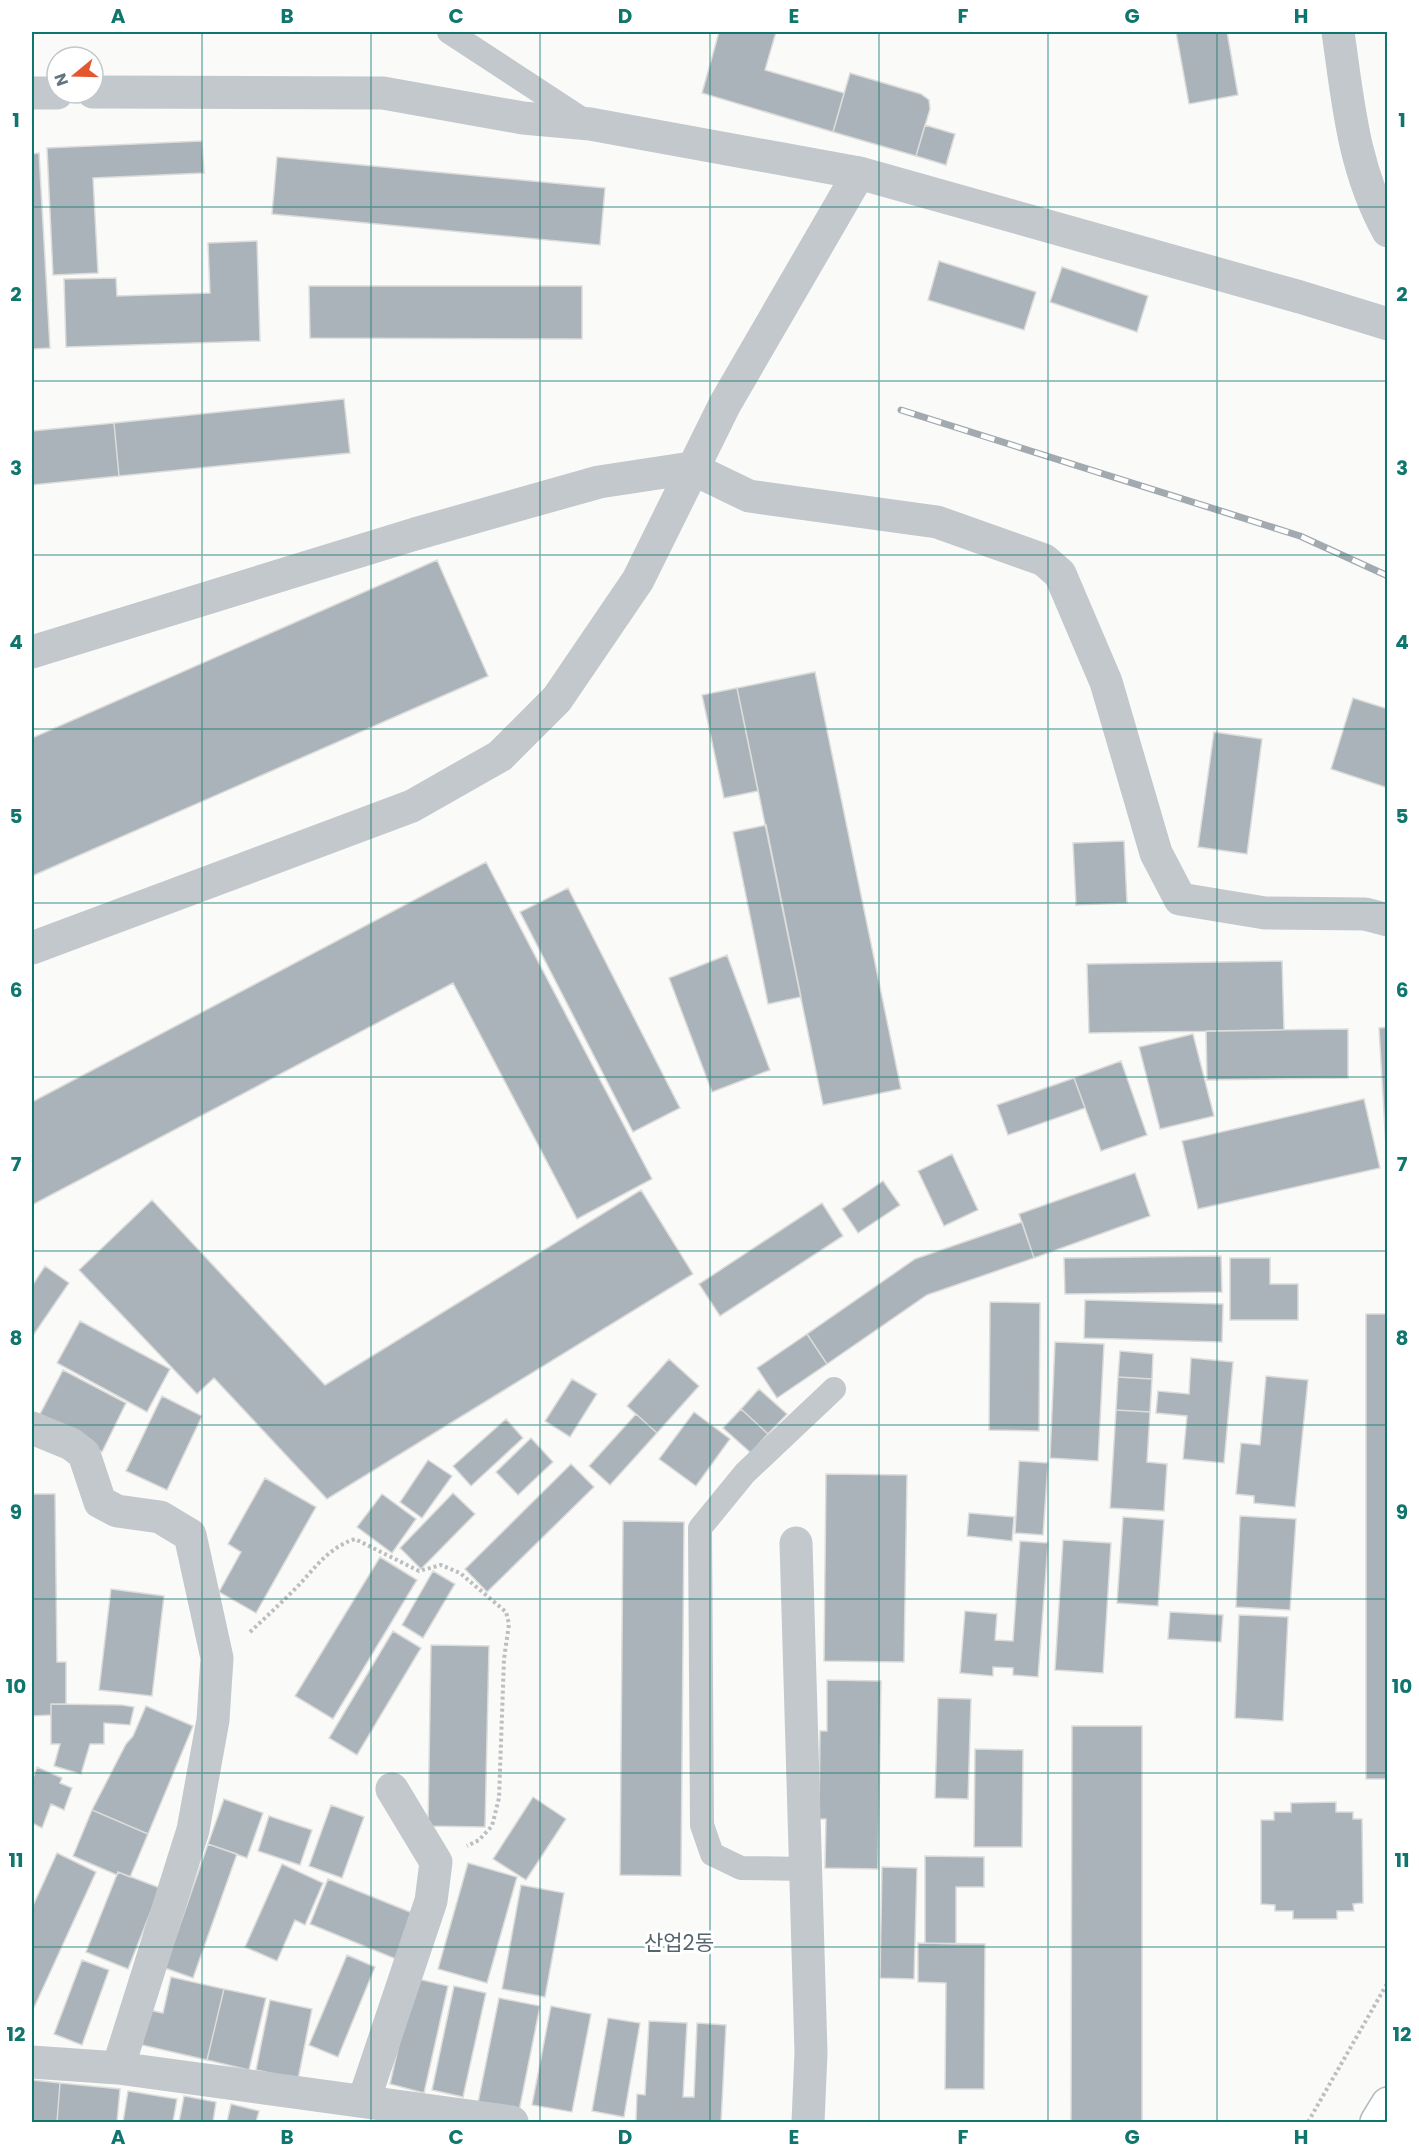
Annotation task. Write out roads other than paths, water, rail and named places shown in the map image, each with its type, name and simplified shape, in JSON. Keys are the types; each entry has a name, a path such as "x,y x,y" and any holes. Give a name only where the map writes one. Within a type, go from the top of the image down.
{"main road":[{"path":"1377,2122 1388,2104"}],"street":[{"path":"1338,32 1352,132 1362,177 1388,231"},
{"path":"105,92 383,93 523,118 590,124 859,173 1300,297 1388,324"},
{"path":"32,948 412,806 501,756 557,699 638,580 691,468 725,405 859,173"},
{"path":"32,652 415,534 599,482 691,468 749,496 937,522 1044,560 1060,574 1106,682 1156,853 1180,899 1265,913 1365,914 1388,920"},
{"path":"32,1428 71,1444 84,1454 100,1502 117,1510 160,1517 190,1535 216,1658 213,1720 193,1830 118,2068"},
{"path":"796,1542 811,2053 808,2122"},
{"path":"364,2100 431,1901 436,1862 392,1789"},
{"path":"32,2062 118,2068 364,2100 407,2110 512,2122"}],"lane":[{"path":"449,32 590,124"},
{"path":"806,1869 741,1868 712,1854 702,1825 700,1528 745,1473 834,1389"}],"railway":[{"path":"901,410 1300,536 1388,576"}],"district":[{"name":"산업2동","path":"679,1943"}]}
